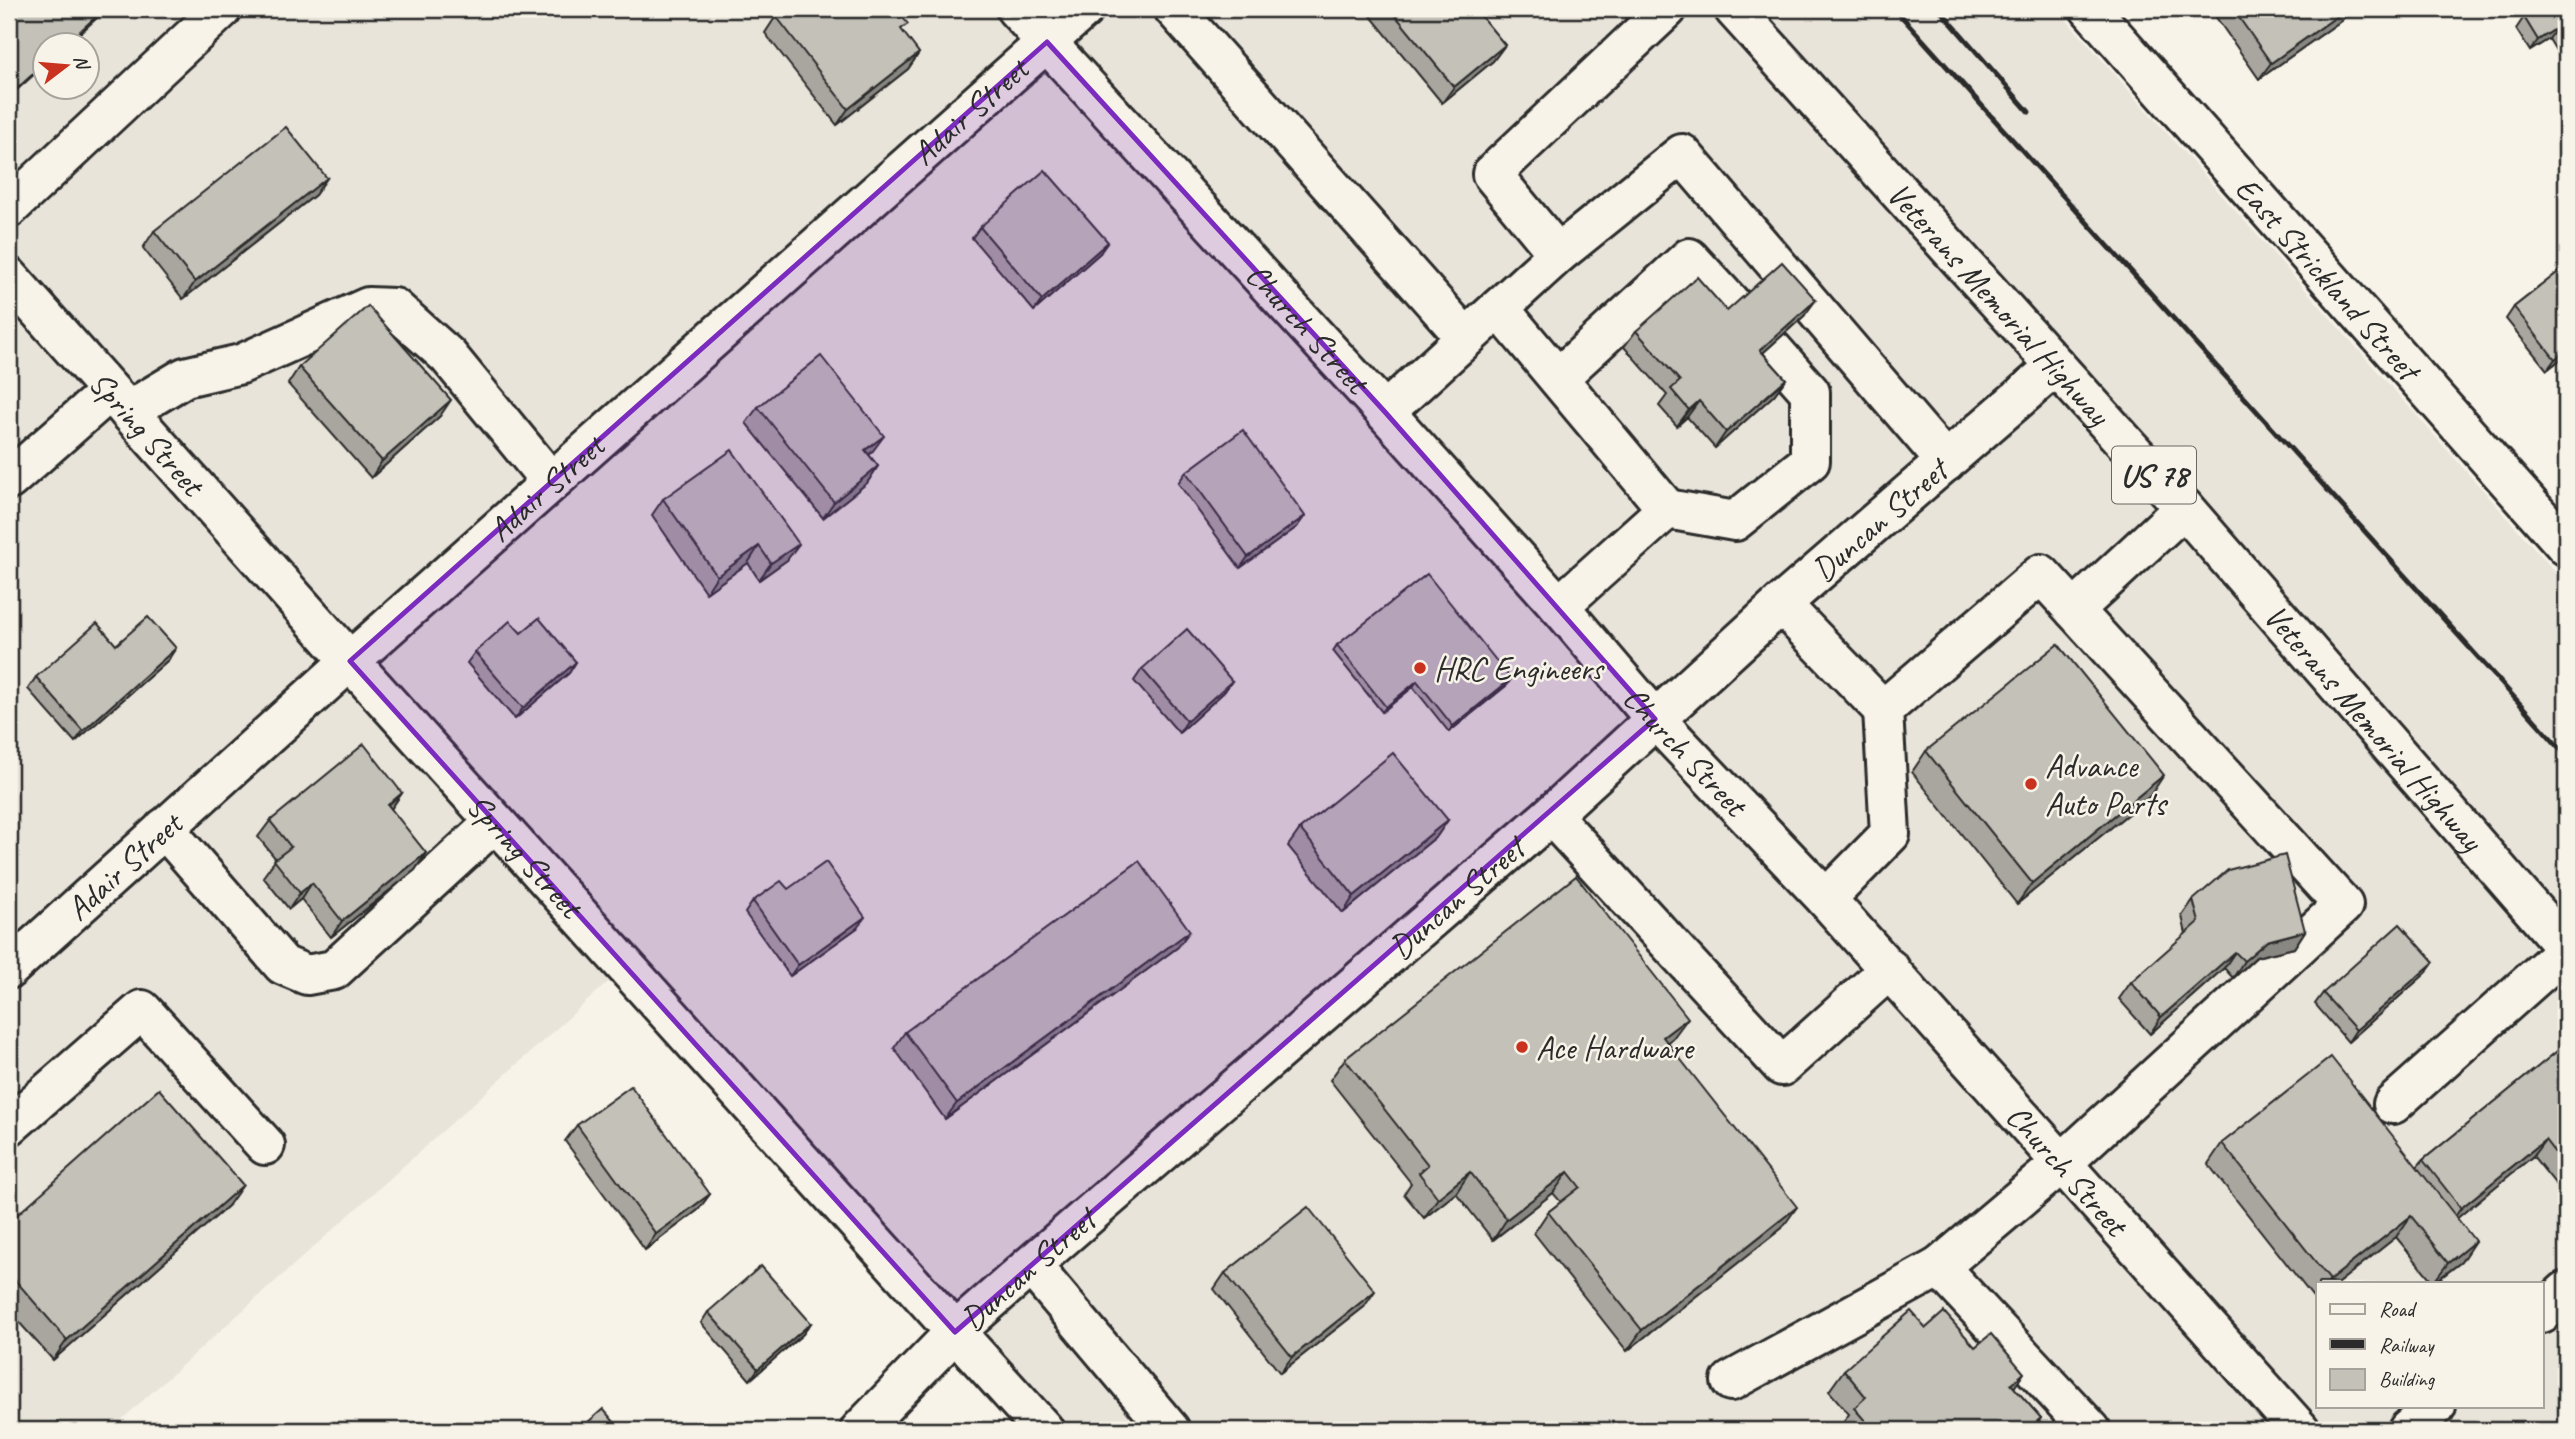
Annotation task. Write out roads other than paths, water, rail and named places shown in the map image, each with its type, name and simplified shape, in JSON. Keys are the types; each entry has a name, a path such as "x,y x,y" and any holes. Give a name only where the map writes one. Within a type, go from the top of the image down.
{"street":[{"path":"9,208 222,9"},
{"name":"Church Street","path":"1016,9 1385,412 1559,606 1654,719 1826,898 2300,1430"},
{"name":"Adair Street","path":"9,969 350,660 1084,9"},
{"path":"1174,9 1466,338"},
{"path":"1558,254 1492,174 1667,9"},
{"name":"Veterans Memorial Highway","path":"1734,9 2184,508 2566,949"},
{"name":"East Strickland Street","path":"2090,9 2566,547"},
{"path":"1385,412 1558,254 1682,154 1946,462"},
{"path":"1558,378 1689,258 1735,308"},
{"name":"Spring Street","path":"9,277 495,822 1044,1430"},
{"path":"9,480 119,401 185,377 241,364 368,307 394,308 447,356 551,482"},
{"path":"1499,308 1667,509 1735,521 1810,461 1810,392 1773,350"},
{"name":"Duncan Street","path":"860,1430 956,1332 1031,1265 1551,815 1781,604 2056,366"},
{"path":"2074,610 2184,508"},
{"path":"1559,606 1667,509"},
{"path":"1731,1381 1939,1267 2062,1163 2343,905 2041,574 1883,710"},
{"path":"1781,604 1883,710 1890,834 1826,898"},
{"path":"1551,815 1782,1066 1890,969"},
{"path":"164,828 283,965 307,975 334,970 495,822"},
{"path":"2393,1104 2566,949"},
{"path":"9,1126 142,1010 265,1146"},
{"path":"1031,1265 1170,1430"},
{"path":"1939,1267 2091,1430"},
{"path":"2544,1311 2566,1292"},
{"path":"2408,1430 2434,1408"}],"railway":[{"path":"1895,9 2566,755"},
{"path":"1939,9 2029,112"}],"place":[{"name":"HRC Engineers","path":"1420,668"},
{"name":"Advance Auto Parts","path":"2031,784"},
{"name":"Ace Hardware","path":"1522,1047"}]}
